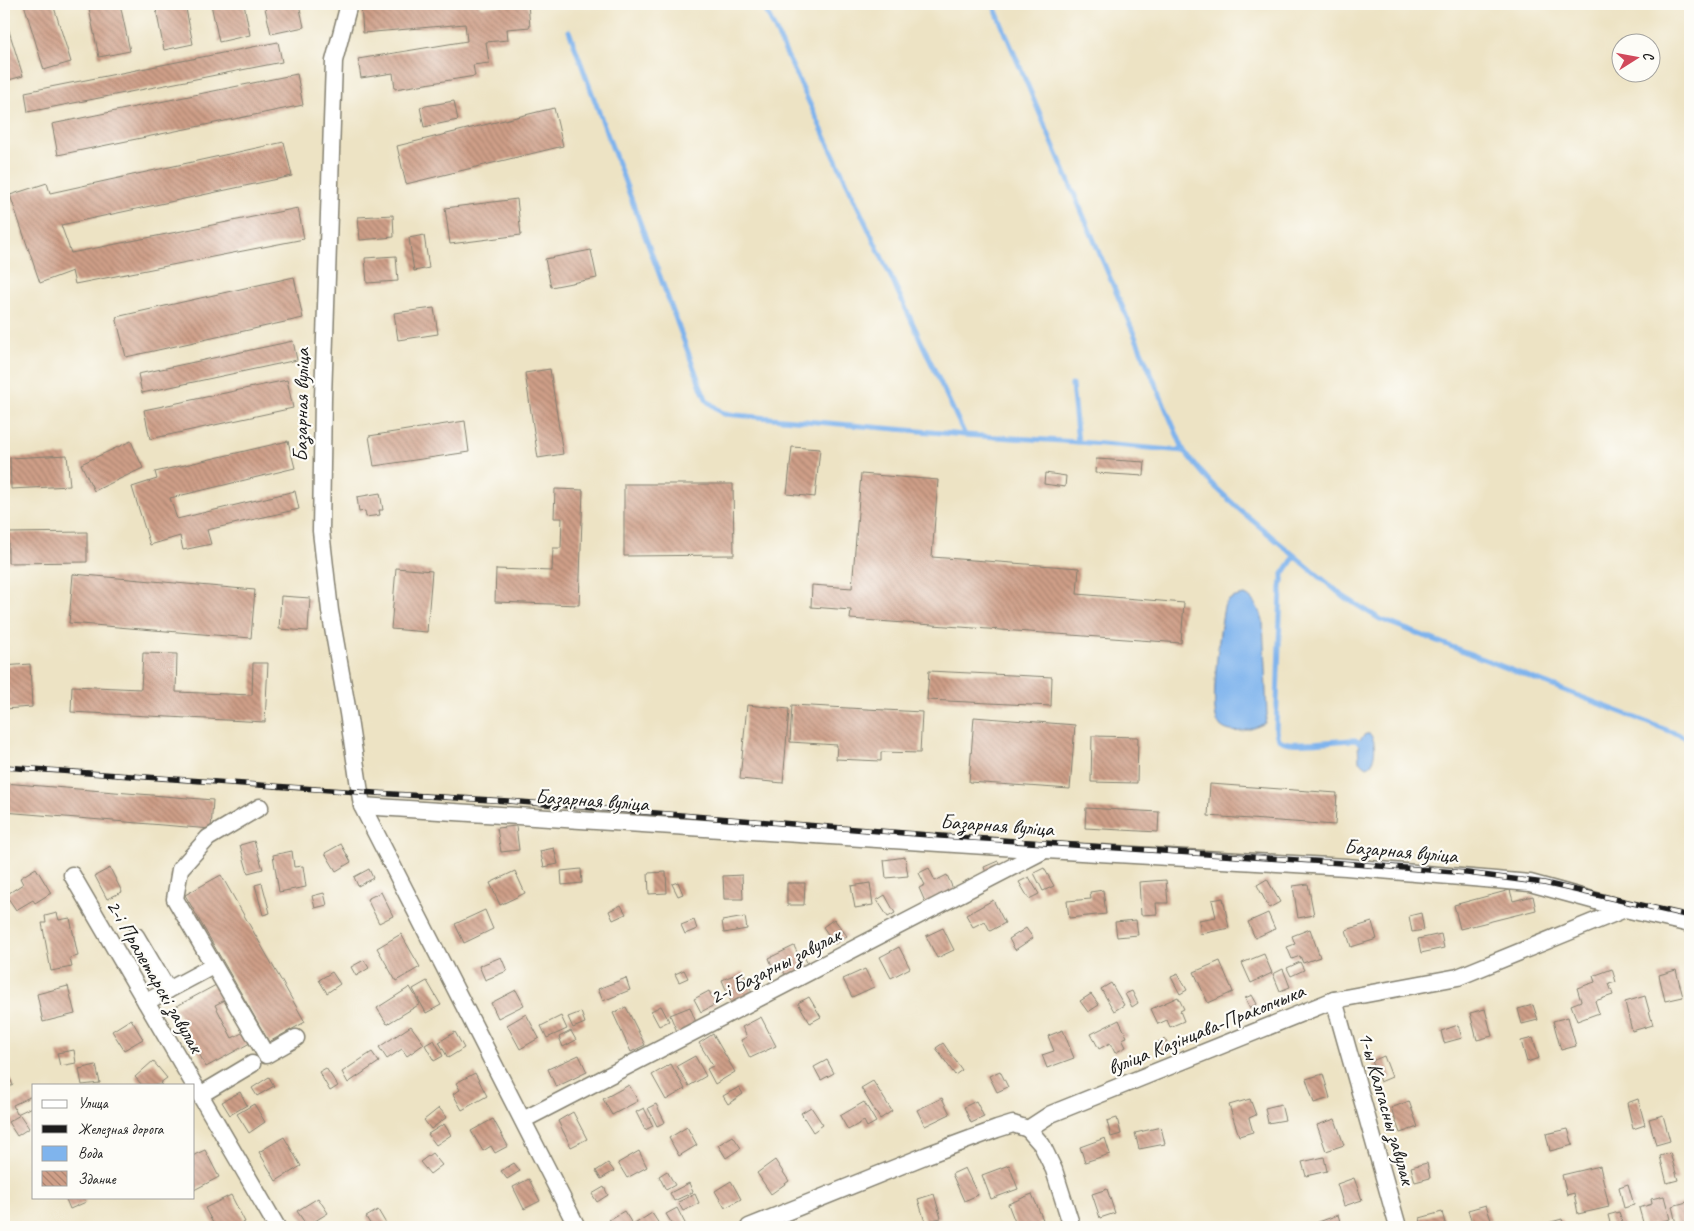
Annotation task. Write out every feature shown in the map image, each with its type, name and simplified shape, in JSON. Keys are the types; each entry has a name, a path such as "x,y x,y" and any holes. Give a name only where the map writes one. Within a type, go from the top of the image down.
{"street":[{"name":"Базарная вуліца","path":"349,4 334,61 322,398 321,531 330,610 362,806 577,1227"},
{"name":"Базарная вуліца","path":"362,806 1046,850 1346,867 1530,884 1625,909"},
{"path":"260,807 208,838 180,869 175,899 266,1055 296,1038"},
{"name":"2-і Базарны завулак","path":"523,1120 1046,850"},
{"name":"2-і Пралетарскі завулак","path":"72,875 194,1084"},
{"path":"1625,909 1690,924"},
{"name":"вуліца Казінцава-Пракопчыка","path":"1028,1129 1051,1114 1334,1000 1458,977 1625,909"},
{"path":"136,936 168,990"},
{"path":"146,1002 213,966"},
{"name":"1-ы Калгасны завулак","path":"1334,1000 1398,1227"},
{"path":"200,1095 252,1064"},
{"name":"2-і Пралетарскі завулак","path":"195,1086 277,1227"},
{"path":"758,1225 1013,1124 1028,1129 1042,1145 1054,1170 1072,1227"}],"water":[{"path":"1245,595 1254,602 1263,620 1267,715 1265,723 1247,730 1234,731 1222,728 1218,723 1215,702 1216,667 1224,607 1230,599"},
{"path":"1366,734 1370,734 1374,741 1375,749 1371,765 1367,767 1359,761 1358,749 1360,739"}],"building":[{"path":"24,4 53,4 71,62 44,70"},
{"path":"88,4 120,4 130,51 99,57"},
{"path":"155,4 185,4 193,44 164,50"},
{"path":"211,4 244,4 250,35 219,42"},
{"path":"264,4 299,4 304,27 271,34"},
{"path":"361,4 479,4 480,7 528,4 530,27 507,29 508,40 486,42 489,63 473,65 475,76 395,89 393,73 361,78 358,59 467,41 465,24 363,33"},
{"path":"4,15 23,76 5,81 4,77"},
{"path":"278,42 282,62 28,112 25,92"},
{"path":"297,74 303,105 58,155 52,124"},
{"path":"454,101 458,120 424,127 420,107"},
{"path":"554,108 563,146 406,184 397,146"},
{"path":"284,142 292,176 61,225 71,253 298,208 304,239 75,284 72,271 40,283 10,195 47,183 50,193"},
{"path":"517,199 521,235 450,244 445,208"},
{"path":"393,215 394,237 360,240 358,217"},
{"path":"424,235 429,268 414,271 409,238"},
{"path":"591,250 597,278 551,287 545,259"},
{"path":"396,256 398,281 367,283 365,258"},
{"path":"294,277 303,318 126,357 116,317"},
{"path":"434,308 438,334 398,340 394,313"},
{"path":"293,341 297,360 142,393 138,374"},
{"path":"550,369 563,454 538,458 525,373"},
{"path":"287,380 293,408 150,439 144,410"},
{"path":"465,421 469,452 374,466 369,436"},
{"path":"131,441 143,468 94,491 81,464"},
{"path":"288,441 295,468 170,498 177,519 295,491 299,509 207,530 211,544 183,550 180,536 150,545 132,487 157,479 155,472"},
{"path":"792,447 820,449 815,497 787,494"},
{"path":"67,455 70,486 11,489 10,458"},
{"path":"1096,459 1145,462 1144,476 1095,473"},
{"path":"1045,473 1066,476 1065,487 1044,484"},
{"path":"861,474 938,480 932,557 1079,568 1077,594 1184,603 1181,643 850,619 851,610 811,607 812,585 852,588"},
{"path":"624,484 733,484 734,555 624,556"},
{"path":"555,489 583,490 579,605 495,602 496,569 552,571 553,548 561,548 562,518 554,518"},
{"path":"380,493 383,510 379,510 380,515 366,517 365,511 359,512 357,497"},
{"path":"87,532 87,562 8,563 8,533"},
{"path":"396,568 432,571 427,632 391,629"},
{"path":"73,574 255,590 251,638 69,623"},
{"path":"281,596 310,598 308,631 279,629"},
{"path":"143,653 177,654 176,692 252,695 253,663 268,663 265,722 71,712 72,686 141,689"},
{"path":"30,664 32,707 4,709 4,666"},
{"path":"929,671 1052,677 1051,706 927,700"},
{"path":"747,705 789,709 783,783 740,779"},
{"path":"792,705 922,712 920,753 881,752 881,761 836,759 837,745 790,742"},
{"path":"974,717 1075,725 1070,789 969,782"},
{"path":"1092,736 1138,737 1137,783 1091,782"},
{"path":"4,783 213,800 211,829 4,812"},
{"path":"1210,784 1337,793 1335,825 1208,816"},
{"path":"1086,808 1159,812 1158,832 1085,828"},
{"path":"516,826 519,850 501,852 497,828"},
{"path":"254,841 263,869 248,873 240,845"},
{"path":"341,844 351,862 336,871 325,853"},
{"path":"554,848 558,864 544,867 540,851"},
{"path":"292,851 294,867 303,866 306,887 279,892 273,855"},
{"path":"905,857 908,876 886,878 884,860"},
{"path":"998,861 1002,869 987,876 984,867"},
{"path":"36,868 51,893 35,903 33,900 16,910 6,895 23,884 20,878"},
{"path":"110,868 122,892 107,899 95,876"},
{"path":"929,868 935,881 947,875 954,891 926,904 919,888 925,885 919,873"},
{"path":"1044,868 1054,886 1043,891 1034,873"},
{"path":"369,869 373,878 358,886 354,877"},
{"path":"581,869 582,883 562,885 561,871"},
{"path":"515,871 525,893 500,905 490,883"},
{"path":"666,872 667,893 649,894 648,873"},
{"path":"221,875 305,1022 269,1042 185,895"},
{"path":"742,875 743,899 724,899 723,876"},
{"path":"1029,877 1039,894 1029,899 1019,882"},
{"path":"1267,879 1280,902 1269,908 1257,885"},
{"path":"1166,880 1168,903 1156,903 1157,914 1141,915 1139,882"},
{"path":"678,882 683,894 678,896 672,884"},
{"path":"262,883 270,913 263,915 255,885"},
{"path":"787,883 805,883 804,905 787,905"},
{"path":"870,883 873,905 855,908 851,886"},
{"path":"1308,884 1314,915 1298,918 1293,886"},
{"path":"1103,890 1106,914 1069,918 1067,901 1091,899 1090,892"},
{"path":"1510,890 1513,901 1533,896 1536,910 1460,929 1454,905"},
{"path":"381,892 393,916 379,923 367,899"},
{"path":"324,893 327,905 315,908 312,896"},
{"path":"885,895 895,913 888,917 877,900"},
{"path":"1223,898 1229,928 1201,934 1199,920 1216,917 1212,900"},
{"path":"993,900 1005,923 990,931 985,921 973,927 966,915"},
{"path":"621,905 626,914 613,920 609,911"},
{"path":"485,910 493,929 464,943 455,924"},
{"path":"57,913 59,920 70,918 78,956 70,958 72,967 51,971 42,923 46,923 45,916"},
{"path":"1268,913 1275,929 1255,938 1248,922"},
{"path":"1421,913 1424,930 1412,932 1409,916"},
{"path":"745,917 747,929 724,933 722,921"},
{"path":"834,919 847,936 835,944 823,927"},
{"path":"694,920 697,929 685,934 681,925"},
{"path":"1136,920 1138,935 1117,937 1115,922"},
{"path":"1372,922 1377,939 1351,947 1346,930"},
{"path":"943,928 954,950 937,958 926,936"},
{"path":"1026,928 1033,938 1015,950 1009,939"},
{"path":"1310,929 1320,957 1303,963 1300,956 1292,959 1287,947 1295,944 1292,936"},
{"path":"401,934 420,967 396,981 377,948"},
{"path":"1441,934 1444,948 1421,953 1418,939"},
{"path":"794,946 800,958 804,956 809,967 787,978 782,968 774,971 769,958"},
{"path":"899,947 910,968 891,978 880,957"},
{"path":"1264,954 1272,973 1251,983 1242,963"},
{"path":"501,957 507,971 485,980 479,966"},
{"path":"364,960 369,968 356,976 351,967"},
{"path":"1220,961 1233,992 1208,1003 1194,972"},
{"path":"1300,962 1304,970 1291,976 1287,968"},
{"path":"865,969 874,987 852,997 843,979"},
{"path":"1283,969 1290,987 1280,991 1273,974"},
{"path":"1612,969 1616,982 1609,984 1613,995 1595,1001 1599,1013 1577,1021 1571,1005 1581,1001 1577,988 1595,982 1593,976"},
{"path":"684,970 688,978 679,982 675,974"},
{"path":"1676,970 1683,997 1665,1001 1659,975"},
{"path":"743,971 753,995 732,1004 722,980"},
{"path":"332,972 340,984 327,993 319,980"},
{"path":"1178,974 1187,990 1180,994 1171,977"},
{"path":"626,978 630,990 603,1001 598,989"},
{"path":"427,981 441,1005 426,1013 413,989"},
{"path":"1111,983 1124,1005 1114,1011 1101,989"},
{"path":"216,985 225,1000 215,1005 232,1038 244,1032 250,1043 206,1067 175,1007"},
{"path":"68,986 75,1014 43,1022 37,994"},
{"path":"410,987 420,1004 387,1024 377,1008"},
{"path":"516,990 524,1005 498,1018 491,1003"},
{"path":"709,991 716,1004 701,1012 694,999"},
{"path":"1132,991 1138,1003 1132,1007 1125,994"},
{"path":"1091,994 1099,1005 1088,1012 1080,1001"},
{"path":"1252,995 1257,1004 1250,1008 1245,998"},
{"path":"1645,996 1653,1025 1632,1031 1625,1002"},
{"path":"809,997 821,1017 810,1023 798,1003"},
{"path":"1178,997 1184,1009 1180,1011 1184,1021 1170,1027 1167,1020 1158,1024 1151,1009"},
{"path":"1533,1005 1538,1020 1522,1024 1518,1009"},
{"path":"661,1006 669,1021 659,1026 651,1011"},
{"path":"626,1007 645,1045 631,1052 613,1013"},
{"path":"690,1007 697,1025 678,1034 670,1015"},
{"path":"1485,1009 1492,1036 1477,1040 1470,1013"},
{"path":"581,1012 585,1023 573,1028 568,1017"},
{"path":"526,1014 539,1038 520,1049 507,1025"},
{"path":"561,1016 567,1029 547,1038 541,1026"},
{"path":"761,1017 776,1046 750,1058 741,1040 747,1037 742,1027"},
{"path":"1568,1017 1576,1046 1561,1050 1553,1021"},
{"path":"131,1019 143,1039 124,1050 112,1031"},
{"path":"1119,1020 1127,1037 1122,1039 1126,1047 1115,1053 1110,1043 1099,1049 1091,1034"},
{"path":"1458,1025 1462,1038 1444,1043 1441,1031"},
{"path":"411,1026 424,1044 407,1056 402,1049 387,1059 379,1047"},
{"path":"1063,1030 1074,1058 1047,1068 1042,1055 1054,1051 1048,1036"},
{"path":"571,1031 576,1040 563,1047 559,1037"},
{"path":"455,1032 464,1048 448,1058 439,1042"},
{"path":"713,1034 735,1072 715,1084 707,1069 713,1066 699,1043"},
{"path":"1533,1038 1539,1058 1527,1062 1521,1041"},
{"path":"1165,1039 1170,1049 1162,1052 1158,1042"},
{"path":"434,1040 443,1056 434,1061 425,1045"},
{"path":"943,1043 962,1070 955,1075 936,1048"},
{"path":"74,1050 76,1063 60,1066 57,1053"},
{"path":"372,1052 379,1062 348,1083 342,1072"},
{"path":"579,1055 587,1072 556,1087 548,1069"},
{"path":"695,1056 706,1076 689,1086 677,1066"},
{"path":"1384,1056 1392,1077 1380,1082 1372,1061"},
{"path":"827,1060 834,1073 821,1080 814,1067"},
{"path":"153,1061 167,1078 161,1084 141,1084 135,1077"},
{"path":"671,1064 685,1089 666,1100 652,1075"},
{"path":"96,1065 100,1083 82,1084 79,1069"},
{"path":"4,1067 13,1085 4,1090"},
{"path":"326,1068 338,1086 330,1091 319,1072"},
{"path":"1000,1071 1008,1087 997,1092 989,1076"},
{"path":"475,1073 487,1096 462,1110 453,1094 460,1090 456,1083"},
{"path":"1323,1074 1330,1098 1314,1103 1306,1079"},
{"path":"269,1077 274,1086 257,1096 252,1088"},
{"path":"873,1081 892,1111 880,1119 861,1088"},
{"path":"629,1085 638,1101 612,1115 603,1099"},
{"path":"739,1087 743,1094 728,1104 723,1096"},
{"path":"240,1092 247,1105 230,1115 222,1102"},
{"path":"32,1096 32,1107 17,1114 13,1105"},
{"path":"942,1098 950,1114 925,1126 917,1110"},
{"path":"1250,1099 1256,1115 1249,1118 1253,1132 1239,1136 1229,1105"},
{"path":"1638,1099 1645,1125 1633,1129 1627,1103"},
{"path":"976,1101 984,1117 971,1123 964,1107"},
{"path":"1409,1101 1418,1127 1400,1133 1391,1108"},
{"path":"864,1102 876,1122 867,1127 864,1121 848,1130 840,1116"},
{"path":"254,1104 265,1122 249,1133 237,1114"},
{"path":"656,1104 665,1122 657,1126 648,1108"},
{"path":"1281,1104 1285,1120 1268,1123 1265,1108"},
{"path":"811,1107 823,1125 813,1132 801,1113"},
{"path":"439,1108 447,1117 431,1129 424,1120"},
{"path":"644,1108 653,1126 645,1130 636,1112"},
{"path":"573,1112 587,1139 571,1147 558,1121"},
{"path":"20,1115 29,1128 17,1136 8,1122"},
{"path":"1663,1115 1670,1141 1656,1145 1649,1119"},
{"path":"1117,1118 1121,1134 1111,1137 1107,1121"},
{"path":"493,1119 508,1146 495,1153 491,1146 483,1151 471,1131"},
{"path":"1335,1119 1344,1145 1326,1151 1317,1125"},
{"path":"444,1124 451,1135 436,1145 428,1134"},
{"path":"687,1127 697,1145 679,1156 669,1138"},
{"path":"1161,1127 1165,1144 1139,1149 1135,1133"},
{"path":"1568,1129 1573,1145 1550,1151 1546,1134"},
{"path":"733,1136 741,1148 726,1158 718,1145"},
{"path":"284,1137 301,1166 276,1181 259,1152"},
{"path":"1105,1138 1110,1154 1085,1162 1080,1147"},
{"path":"205,1150 219,1177 195,1189 195,1155"},
{"path":"639,1151 647,1167 627,1178 618,1163"},
{"path":"432,1153 442,1165 430,1174 420,1162"},
{"path":"1670,1153 1678,1180 1667,1183 1660,1156"},
{"path":"1324,1157 1327,1171 1306,1176 1302,1162"},
{"path":"775,1160 789,1181 771,1194 757,1173"},
{"path":"514,1163 520,1171 507,1179 501,1171"},
{"path":"608,1163 614,1171 601,1179 596,1171"},
{"path":"1427,1163 1430,1178 1415,1182 1411,1167"},
{"path":"1009,1165 1018,1189 991,1199 982,1175"},
{"path":"1600,1166 1609,1207 1578,1214 1574,1193 1567,1195 1562,1175"},
{"path":"965,1168 978,1195 964,1201 952,1174"},
{"path":"667,1171 675,1185 666,1190 659,1176"},
{"path":"1354,1178 1362,1200 1344,1206 1337,1184"},
{"path":"529,1179 540,1201 524,1209 513,1187"},
{"path":"731,1181 741,1199 725,1208 715,1191"},
{"path":"689,1183 693,1192 674,1201 670,1193"},
{"path":"1628,1184 1634,1205 1624,1208 1619,1187"},
{"path":"604,1187 608,1195 597,1202 592,1194"},
{"path":"1107,1189 1115,1213 1100,1218 1092,1194"},
{"path":"695,1194 699,1203 683,1211 678,1202"},
{"path":"934,1194 941,1218 925,1222 918,1199"},
{"path":"1032,1194 1044,1222 1032,1227 1017,1227 1008,1204"},
{"path":"231,1195 245,1222 235,1227 215,1227 205,1208"},
{"path":"1664,1196 1670,1219 1663,1221 1664,1227 1655,1227 1654,1224 1644,1226 1639,1208 1652,1204 1651,1199"},
{"path":"65,1198 84,1198 86,1202 70,1209"},
{"path":"318,1198 328,1213 307,1226 297,1211"},
{"path":"1687,1202 1690,1221 1676,1224 1672,1206"},
{"path":"1486,1205 1491,1220 1473,1226 1468,1210"},
{"path":"677,1208 687,1227 674,1227 666,1214"},
{"path":"378,1210 388,1227 372,1227 366,1217"},
{"path":"624,1211 633,1225 652,1213 661,1227 609,1227 613,1225 609,1220"},
{"path":"1442,1212 1446,1227 1422,1227 1420,1218"},
{"path":"1619,1212 1624,1227 1611,1227 1608,1215"},
{"path":"1338,1215 1342,1227 1314,1227 1313,1224"},
{"path":"1562,1219 1564,1227 1545,1227 1544,1224"}],"waterway":[{"path":"763,4 965,435"},
{"path":"993,4 1184,451 1210,482 1240,510 1344,597 1380,619 1690,739"},
{"path":"569,31 701,387 707,401 724,414 965,435 1184,451"},
{"path":"1072,385 1078,442"},
{"path":"1295,556 1283,574 1281,587 1277,736 1280,740 1287,743 1355,740 1363,744"}],"railway":[{"path":"4,767 508,801 941,836 1467,873 1544,883 1690,916"}]}
